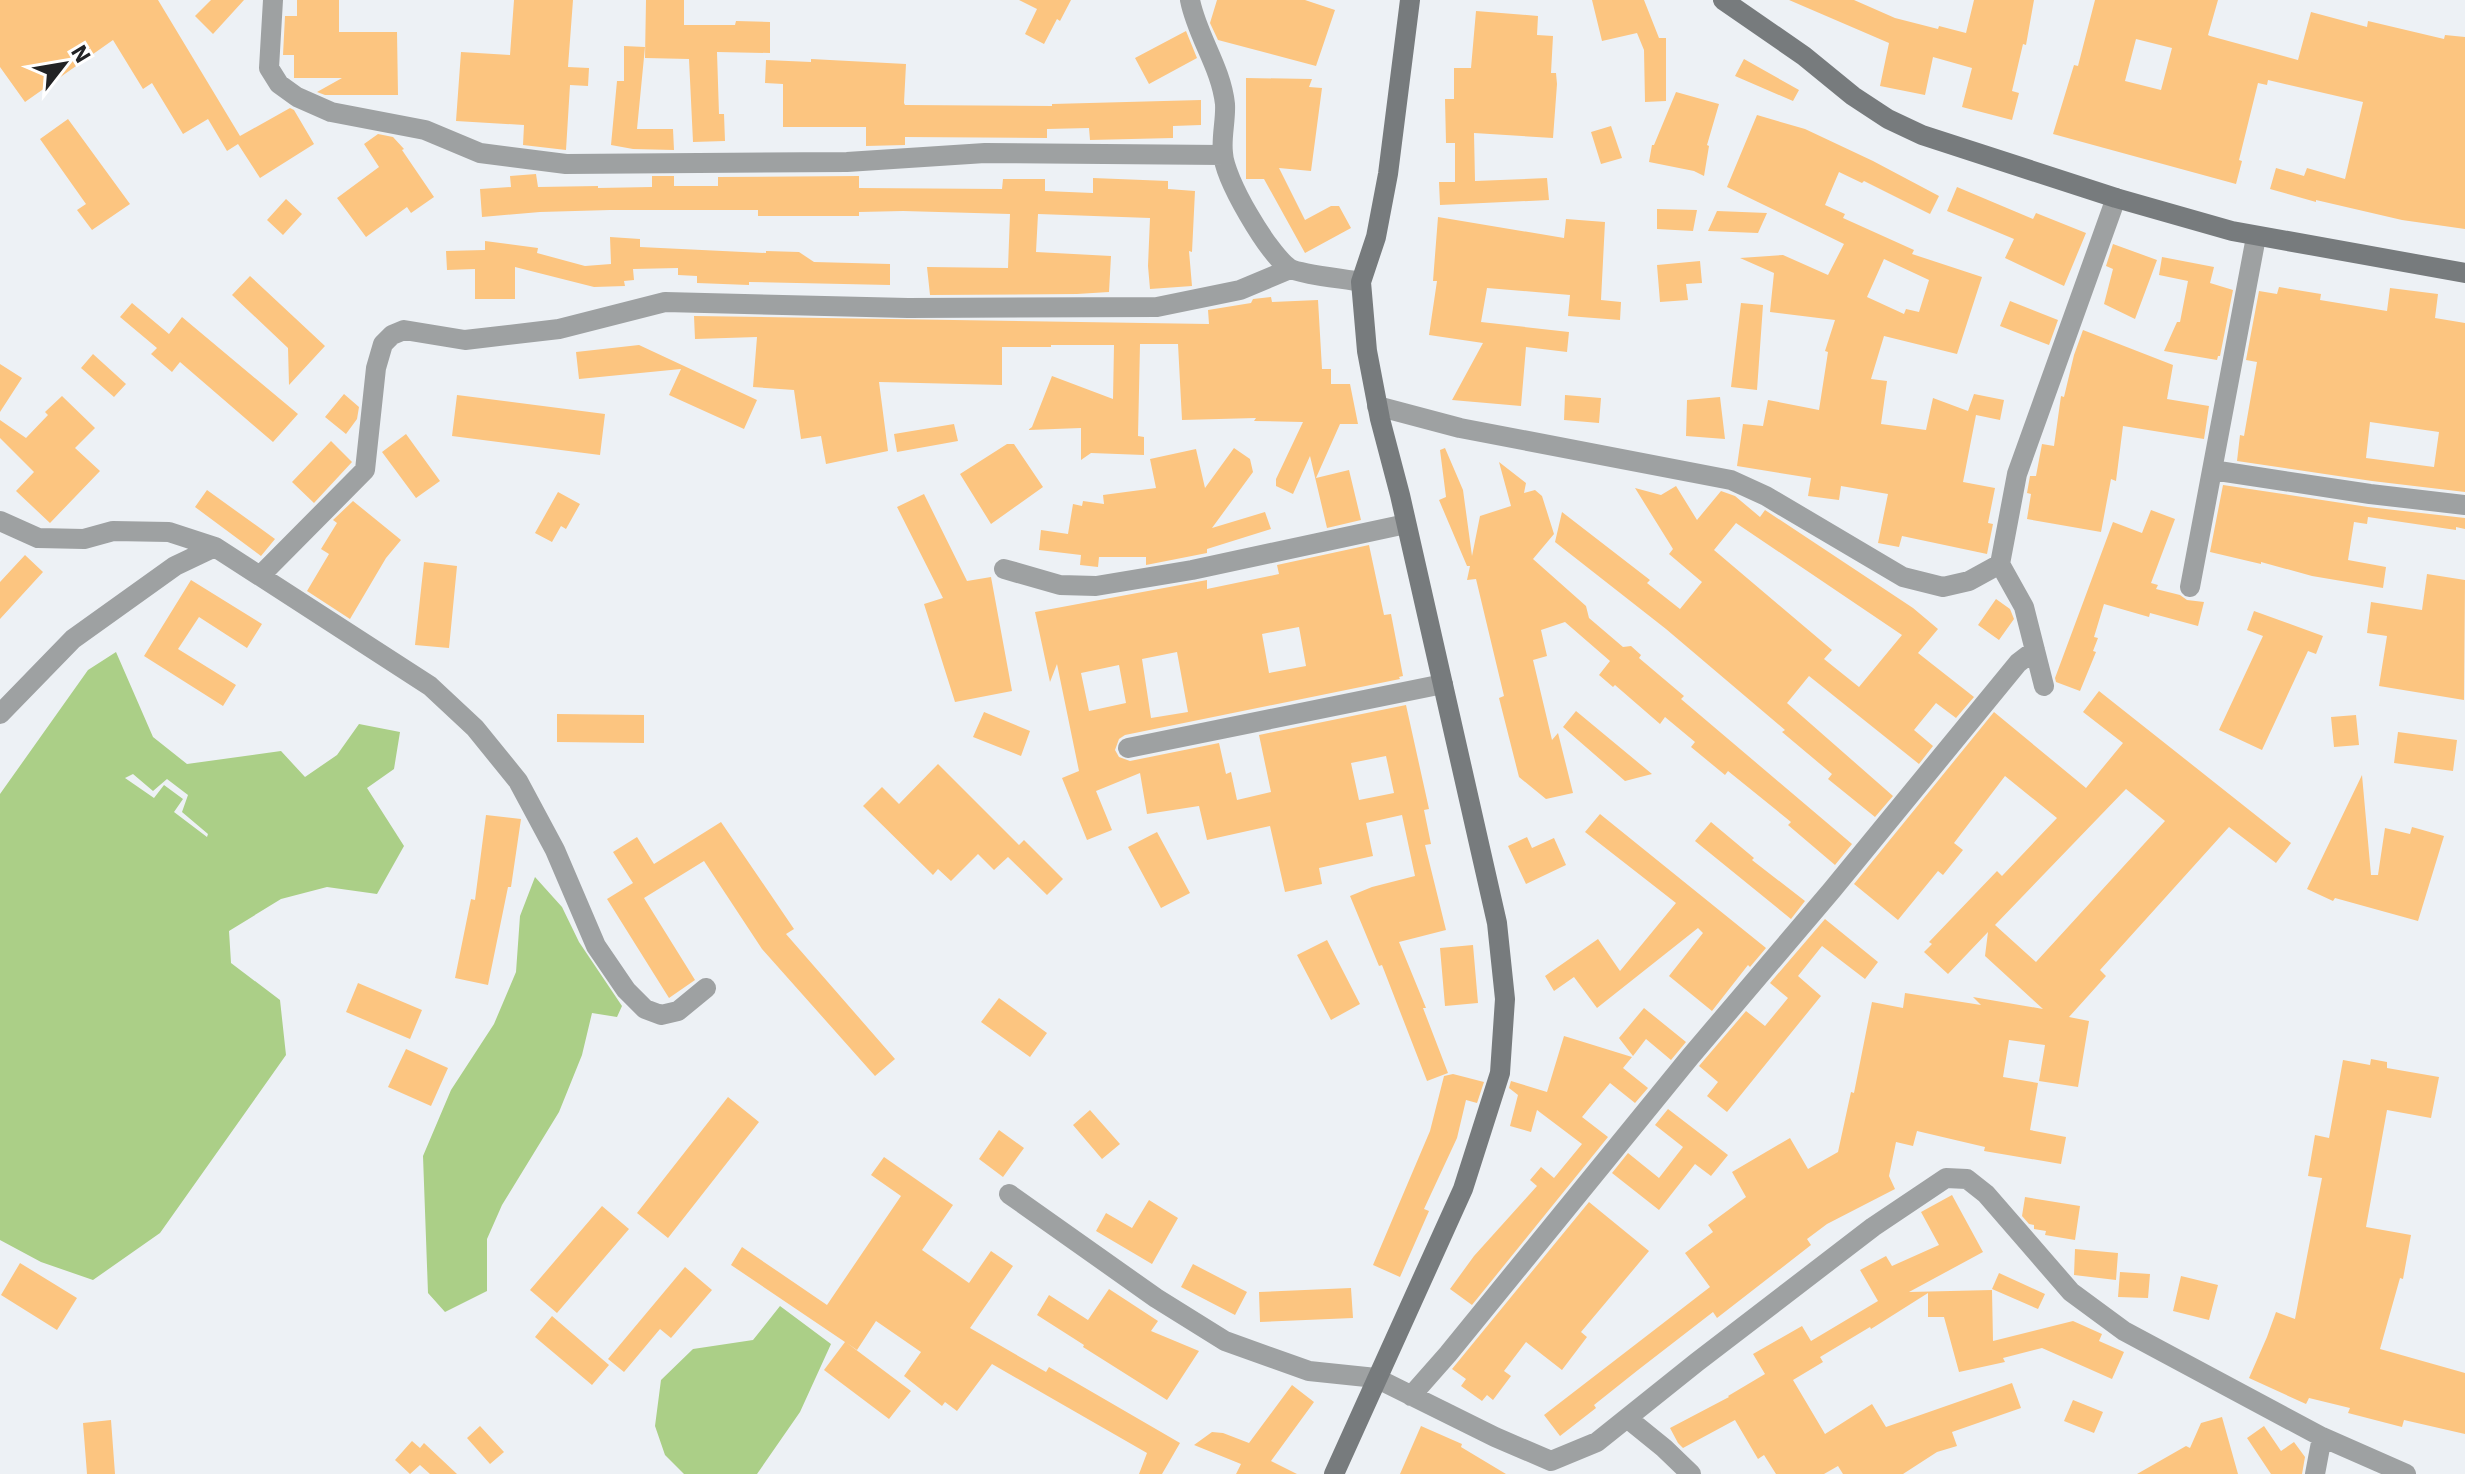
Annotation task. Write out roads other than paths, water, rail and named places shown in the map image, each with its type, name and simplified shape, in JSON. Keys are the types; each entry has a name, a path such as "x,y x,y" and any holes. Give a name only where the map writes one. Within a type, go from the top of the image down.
{"street":[{"path":"273,0 269,68 279,84 297,97 331,112 425,130 480,153 566,164 847,162 985,153 1222,155"},
{"path":"1190,0 1193,17 1214,61 1225,103 1222,155 1239,199 1266,241 1290,269"},
{"path":"1334,1474 1463,1189 1500,1073 1505,999 1497,923 1377,406 1367,351 1361,282 1376,237 1388,174 1410,0"},
{"path":"1723,0 1804,56 1853,96 1888,119 1922,135 2116,198 2256,237 2465,273"},
{"path":"2044,686 2024,607 2000,564 2017,474 2116,198"},
{"path":"2190,587 2256,237"},
{"path":"260,576 365,470 376,368 383,344 392,335 404,330 465,340 559,329 665,302 908,308 1157,307 1240,290 1290,269 1361,282"},
{"path":"1377,406 1460,428 1731,480 1766,496 1903,577 1943,587 1969,581 2000,564"},
{"path":"2212,470 2465,505"},
{"path":"0,521 38,538 84,539 113,531 169,532 215,547 430,686 475,728 518,781 555,850 596,946 626,990 645,1009 661,1015 678,1011 706,988"},
{"path":"1004,569 1060,585 1096,586 1192,570 1406,524"},
{"path":"0,714 73,639 175,566 215,547"},
{"path":"1411,1396 2018,663 2035,650"},
{"path":"1128,748 1443,684"},
{"path":"1009,1194 1156,1298 1225,1341 1309,1371 1376,1378 1551,1461 1597,1442 1873,1227 1946,1178 1967,1179 1986,1194 2071,1292 2124,1331 2322,1437 2406,1474"},
{"path":"1627,1418 1691,1474"},
{"path":"2315,1474 2322,1437"}]}
